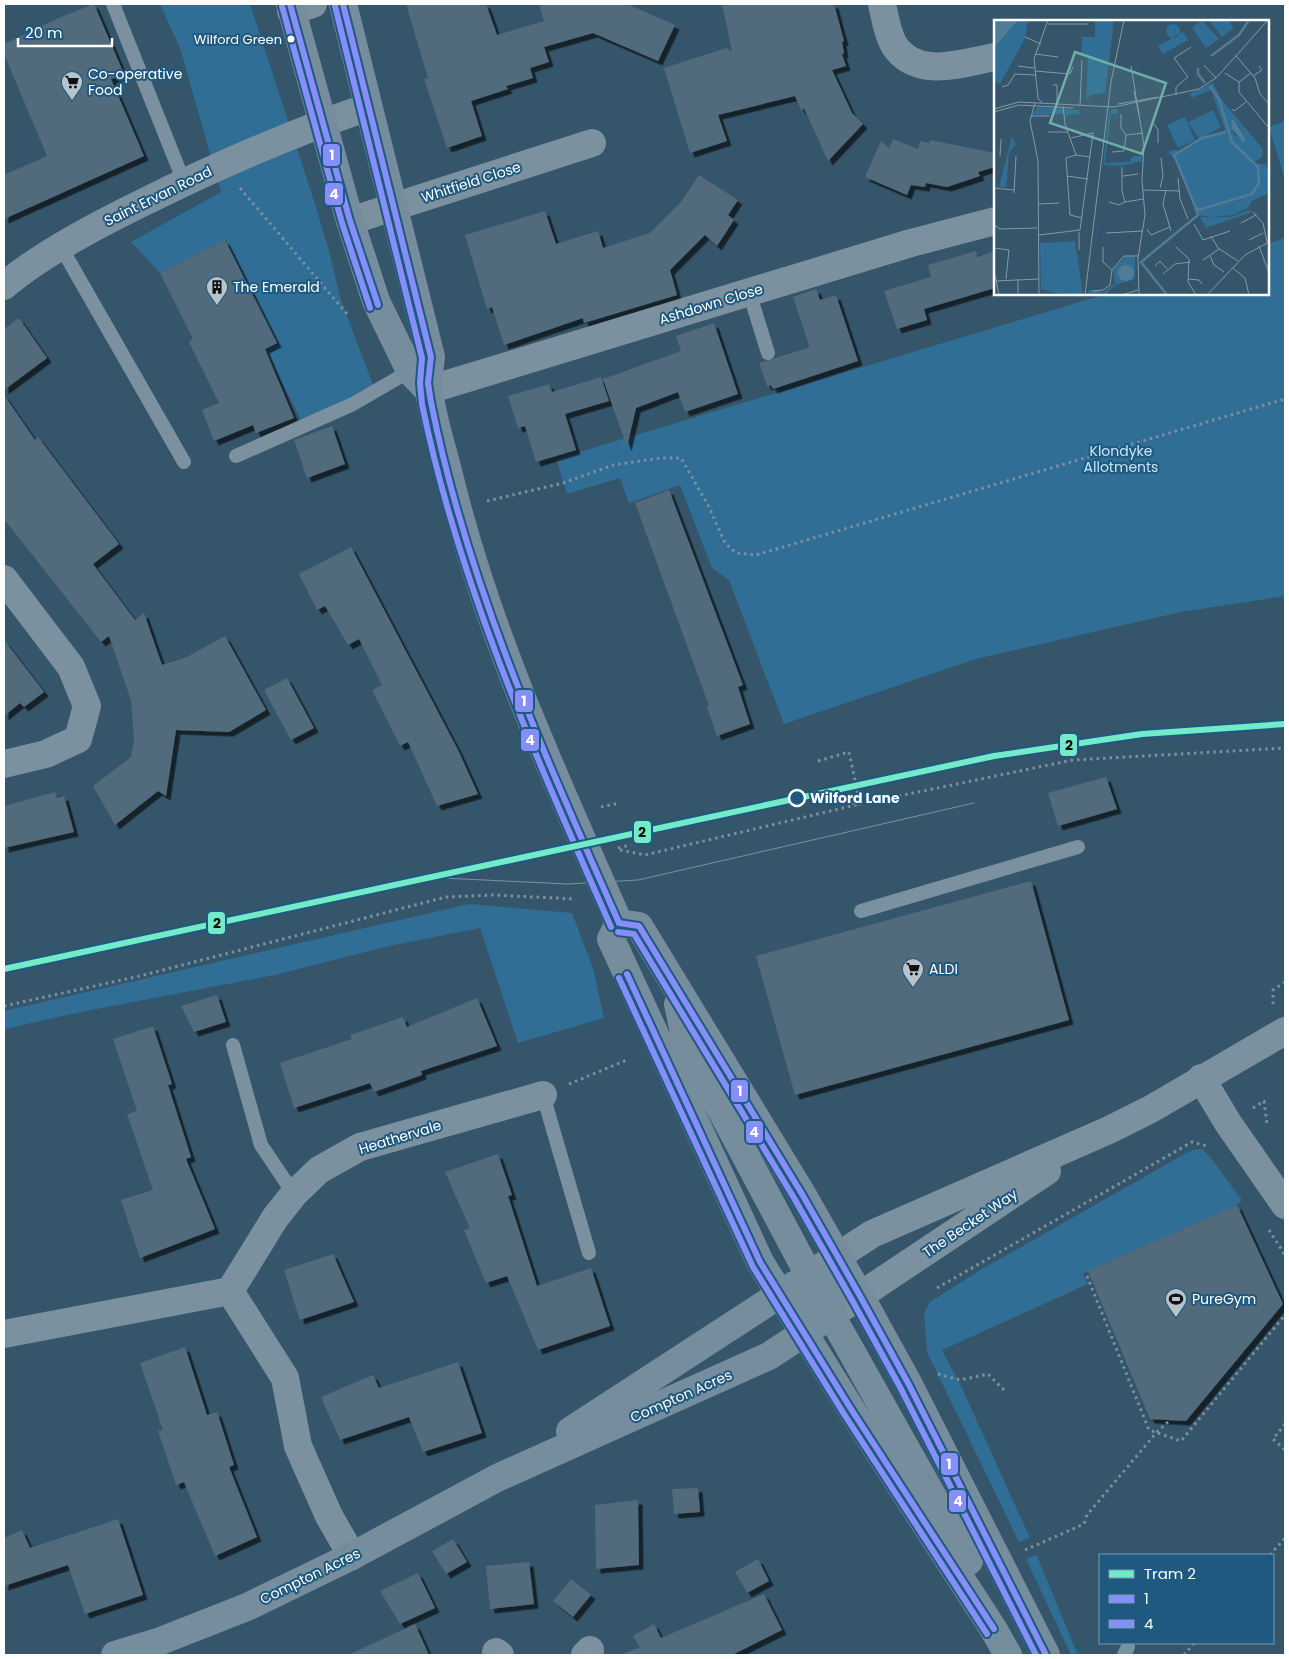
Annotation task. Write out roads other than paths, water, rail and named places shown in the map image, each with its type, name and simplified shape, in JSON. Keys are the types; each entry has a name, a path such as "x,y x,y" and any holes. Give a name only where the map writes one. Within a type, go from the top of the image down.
{"main road":[{"path":"342,4 431,357 419,380"},
{"path":"298,6 322,123 350,221 376,301 419,380 486,603 516,682 583,844 619,923"},
{"path":"619,923 639,926 838,1256 908,1382 1046,1655"},
{"path":"619,923 611,939 760,1262 994,1630 1008,1655"},
{"path":"673,983 687,1046 809,1275 804,1333"},
{"path":"838,1256 831,1315 967,1557 994,1630"},
{"name":"Compton Acres","path":"497,1478 809,1275"},
{"name":"Compton Acres","path":"115,1655 161,1649 352,1556 497,1478 769,1356 831,1315"}],"street":[{"path":"882,4 894,45 905,56 921,66 935,68 994,57"},
{"name":"Saint Ervan Road","path":"4,286 61,247 102,223 184,182 322,123 368,107"},
{"name":"Whitfield Close","path":"350,221 592,143"},
{"name":"Ashdown Close","path":"419,380 749,292 911,243 994,220"},
{"path":"4,579 70,667 87,706 78,739 46,754 4,764"},
{"name":"The Becket Way","path":"809,1275 872,1234 1109,1130 1151,1109 1201,1078 1279,1019"},
{"path":"1201,1078 1228,1123 1285,1205"},
{"name":"Heathervale","path":"230,1290 275,1218 294,1194 319,1170 360,1147 543,1094"},
{"name":"The Becket Way","path":"831,1315 1109,1130"},
{"path":"4,1334 230,1290 285,1378 298,1446 329,1516 352,1556"}],"lane":[{"path":"113,4 184,182"},
{"path":"61,247 184,462"},
{"path":"749,292 768,353"},
{"path":"236,456 353,404 419,380"},
{"path":"861,911 1078,847"},
{"path":"233,1045 260,1145 294,1194"},
{"path":"543,1094 589,1253"}],"tram line":[{"name":"2","path":"4,969 994,756 1142,734 1285,724"},
{"path":"396,884 442,878 568,884 638,880 974,803"}],"place":[{"name":"Wilford Green","path":"291,39"},
{"name":"Co-operative Food","path":"72,101"},
{"name":"The Emerald","path":"217,306"},
{"name":"Wilford Lane","path":"797,798"},
{"name":"ALDI","path":"913,988"},
{"name":"PureGym","path":"1176,1318"}],"park label":[{"name":"Klondyke Allotments","path":"1121,460"}]}
